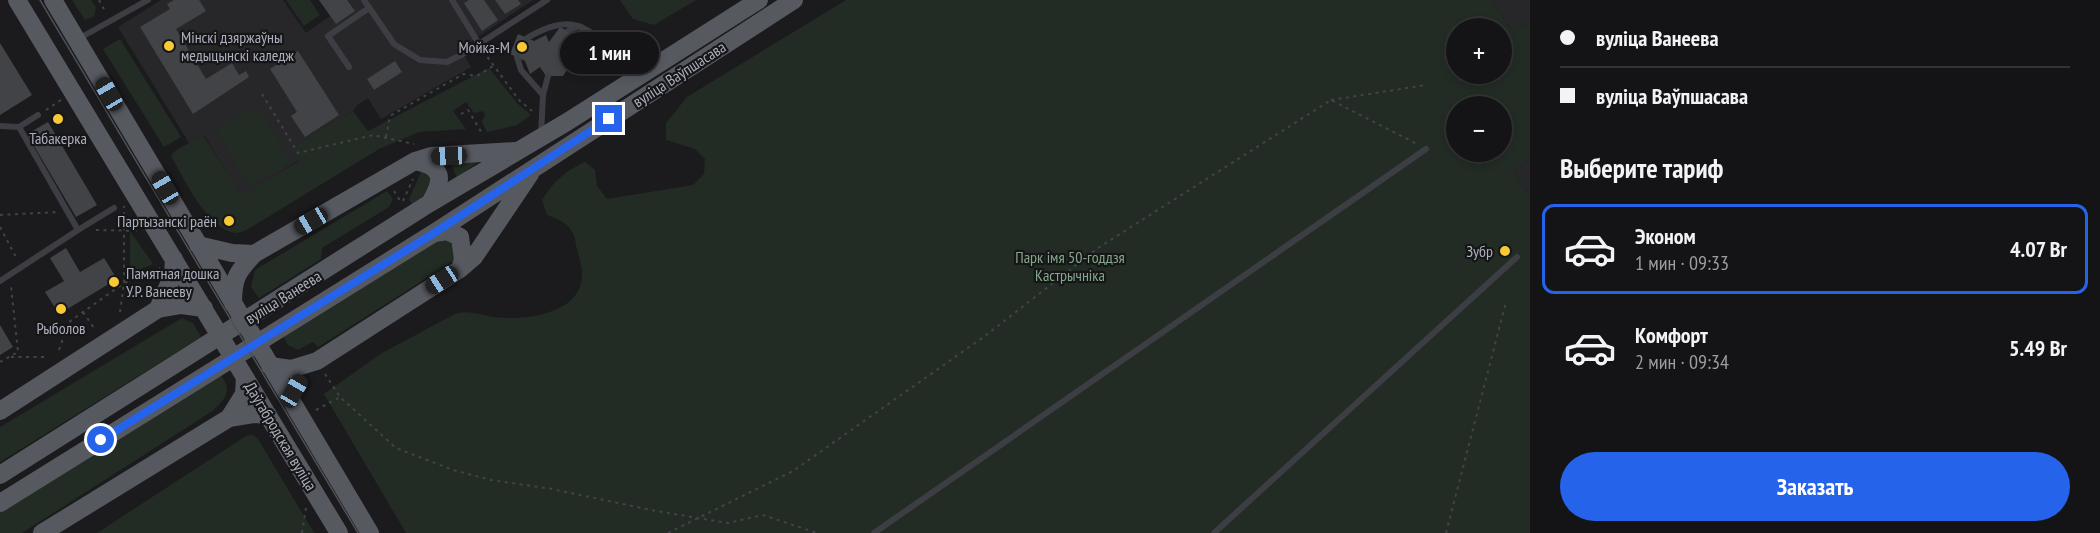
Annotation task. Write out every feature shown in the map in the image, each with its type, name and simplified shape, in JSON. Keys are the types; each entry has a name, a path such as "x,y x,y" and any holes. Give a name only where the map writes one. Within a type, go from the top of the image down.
{"main road":[{"name":"Даўгабродская вуліца","path":"18,0 168,263 204,308 339,533"},
{"name":"Даўгабродская вуліца","path":"53,0 370,533"},
{"name":"вуліца Ваўпшасава","path":"534,167 794,0"},
{"name":"вуліца Ваўпшасава","path":"567,122 747,5"},
{"name":"вуліца Ванеева","path":"0,475 430,202 567,122"},
{"path":"232,304 232,284 238,271 254,254 413,160 431,156 519,150"},
{"path":"413,160 426,163 439,174 440,186 430,202"},
{"path":"292,402 294,391 301,380 460,269 474,256 534,167"},
{"name":"вуліца Ванеева","path":"0,503 434,233 534,167"},
{"path":"434,233 447,231 460,237 463,259 460,269"},
{"path":"198,245 232,253 254,254"},
{"path":"158,309 172,275 168,263"},
{"path":"0,411 158,309 180,304 204,308"},
{"path":"267,362 291,369 320,367"},
{"path":"230,417 244,394 245,377"},
{"path":"42,533 230,417 268,415"}],"lane":[{"path":"78,40 148,0"},
{"path":"364,0 394,44 420,60 447,62 547,0"},
{"path":"453,0 479,44"},
{"path":"747,5 754,25"},
{"path":"349,67 328,36 369,8"},
{"path":"527,38 547,27 573,25 609,42 665,59"},
{"path":"569,30 579,26"},
{"path":"577,41 594,34"},
{"path":"575,57 609,42"},
{"path":"517,57 521,70 543,95"},
{"path":"541,138 543,95 548,76"},
{"path":"0,126 19,127 38,115"},
{"path":"19,127 78,230"},
{"path":"874,533 1426,148"},
{"path":"0,281 114,208"},
{"path":"1214,533 1517,256"}],"path":[{"path":"99,0 111,21"},
{"path":"479,44 519,100 532,111"},
{"path":"386,138 390,116 463,74 477,76 493,66"},
{"path":"668,533 792,471 984,336 1098,248 1331,100 1426,85"},
{"path":"262,94 298,153 372,135 386,138 413,160 414,178 402,204 391,185"},
{"path":"38,115 61,100"},
{"path":"1331,100 1426,148"},
{"path":"461,114 468,110 483,135"},
{"path":"120,312 124,283 124,206"},
{"path":"0,215 68,212"},
{"path":"0,227 21,267"},
{"path":"78,230 140,231"},
{"path":"58,350 69,322 124,283 168,263"},
{"path":"0,362 18,352 9,274"},
{"path":"1446,533 1506,302"},
{"path":"82,312 94,328"},
{"path":"9,357 47,357"},
{"path":"320,367 340,397 396,448 453,470 491,480 552,489 728,523 764,515 817,533"},
{"path":"316,410 340,397"},
{"path":"302,533 306,508"}],"shaded area":[{"path":"161,0 283,0 306,33 330,16 319,0 533,0 460,49 471,67 381,119 368,98 357,105 353,111 292,148 299,160 241,196 204,135 189,143 118,27"},
{"path":"1491,0 1530,0 1530,23 1512,30 1512,18 1503,18"},
{"path":"1530,159 1530,197 1513,171"}],"green space":[{"path":"72,0 91,0 96,7 94,16 85,20"},
{"path":"286,0 310,0 320,15 304,26"},
{"path":"620,0 696,0 654,25 633,19"},
{"name":"Парк імя 50-годдзя Кастрычніка","path":"846,0 1491,0 1503,18 1446,18 1446,84 1512,84 1512,30 1530,23 1530,159 1513,171 1530,197 1530,533 406,533 324,394 382,353 455,314 470,312 495,317 521,318 549,312 572,299 579,290 582,277 575,239 567,226 547,215 542,200 560,177 585,162 595,170 597,186 607,199 693,185 704,174 705,159 695,149 666,140 666,123 687,97"},
{"path":"120,39 181,137 164,147 103,49"},
{"path":"489,68 517,103 531,115 517,125 487,132 482,122 485,115 483,111 474,113 466,102 453,111 466,129 419,132 379,149 240,232 225,230 215,223 198,202 171,156 175,151 203,135 241,195 299,161 291,148 353,111 368,131"},
{"path":"258,105 290,162 248,186 216,129"},
{"path":"450,161 479,161 457,178"},
{"path":"422,170 431,176 430,194 412,205 409,199"},
{"path":"387,191 393,199 389,207 322,248 321,259 259,298 251,287 255,270"},
{"path":"130,231 153,264 130,274"},
{"path":"440,237 452,239 455,260 318,347 313,342 298,350 288,345 282,335"},
{"path":"182,318 193,323 201,337 0,462 0,427"},
{"path":"219,373 226,384 227,393 214,410 22,533 0,533 0,513"},
{"path":"253,435 258,439 314,533 97,533 246,436"}],"building":[{"name":"Мінскі дзяржаўны медыцынскі каледж","path":"174,0 199,0 206,11 176,29 206,79 232,63 239,75 246,71 249,77 193,114 140,27 170,9 167,4"},
{"path":"319,0 347,0 355,11 336,24"},
{"path":"469,0 484,0 498,20 482,31 464,3"},
{"path":"495,0 518,0 521,4 505,14"},
{"path":"560,27 576,35 579,52 563,76 546,76 540,67 530,74 525,61 510,54 518,34 534,41 546,35 549,42"},
{"path":"0,43 32,95 0,115"},
{"path":"298,51 339,115 305,137 291,116 297,112 270,69"},
{"path":"395,61 402,72 374,90 367,79"},
{"path":"48,122 97,205 76,217 27,134"},
{"path":"66,248 80,272 104,258 117,279 59,314 45,292 64,281 50,258"},
{"path":"0,325 13,347 0,355"}],"tram line":[{"path":"40,0 358,533"}],"place":[{"name":"Мінскі дзяржаўны медыцынскі каледж","path":"169,46"},
{"name":"Мойка-М","path":"522,47"},
{"name":"Табакерка","path":"58,119"},
{"name":"Партызанскі раён","path":"229,221"},
{"name":"Зубр","path":"1505,251"},
{"name":"Памятная дошка У.Р. Ванееву","path":"114,282"},
{"name":"Рыболов","path":"61,309"}],"route":[{"path":"101,440 434,233 609,119"}]}
